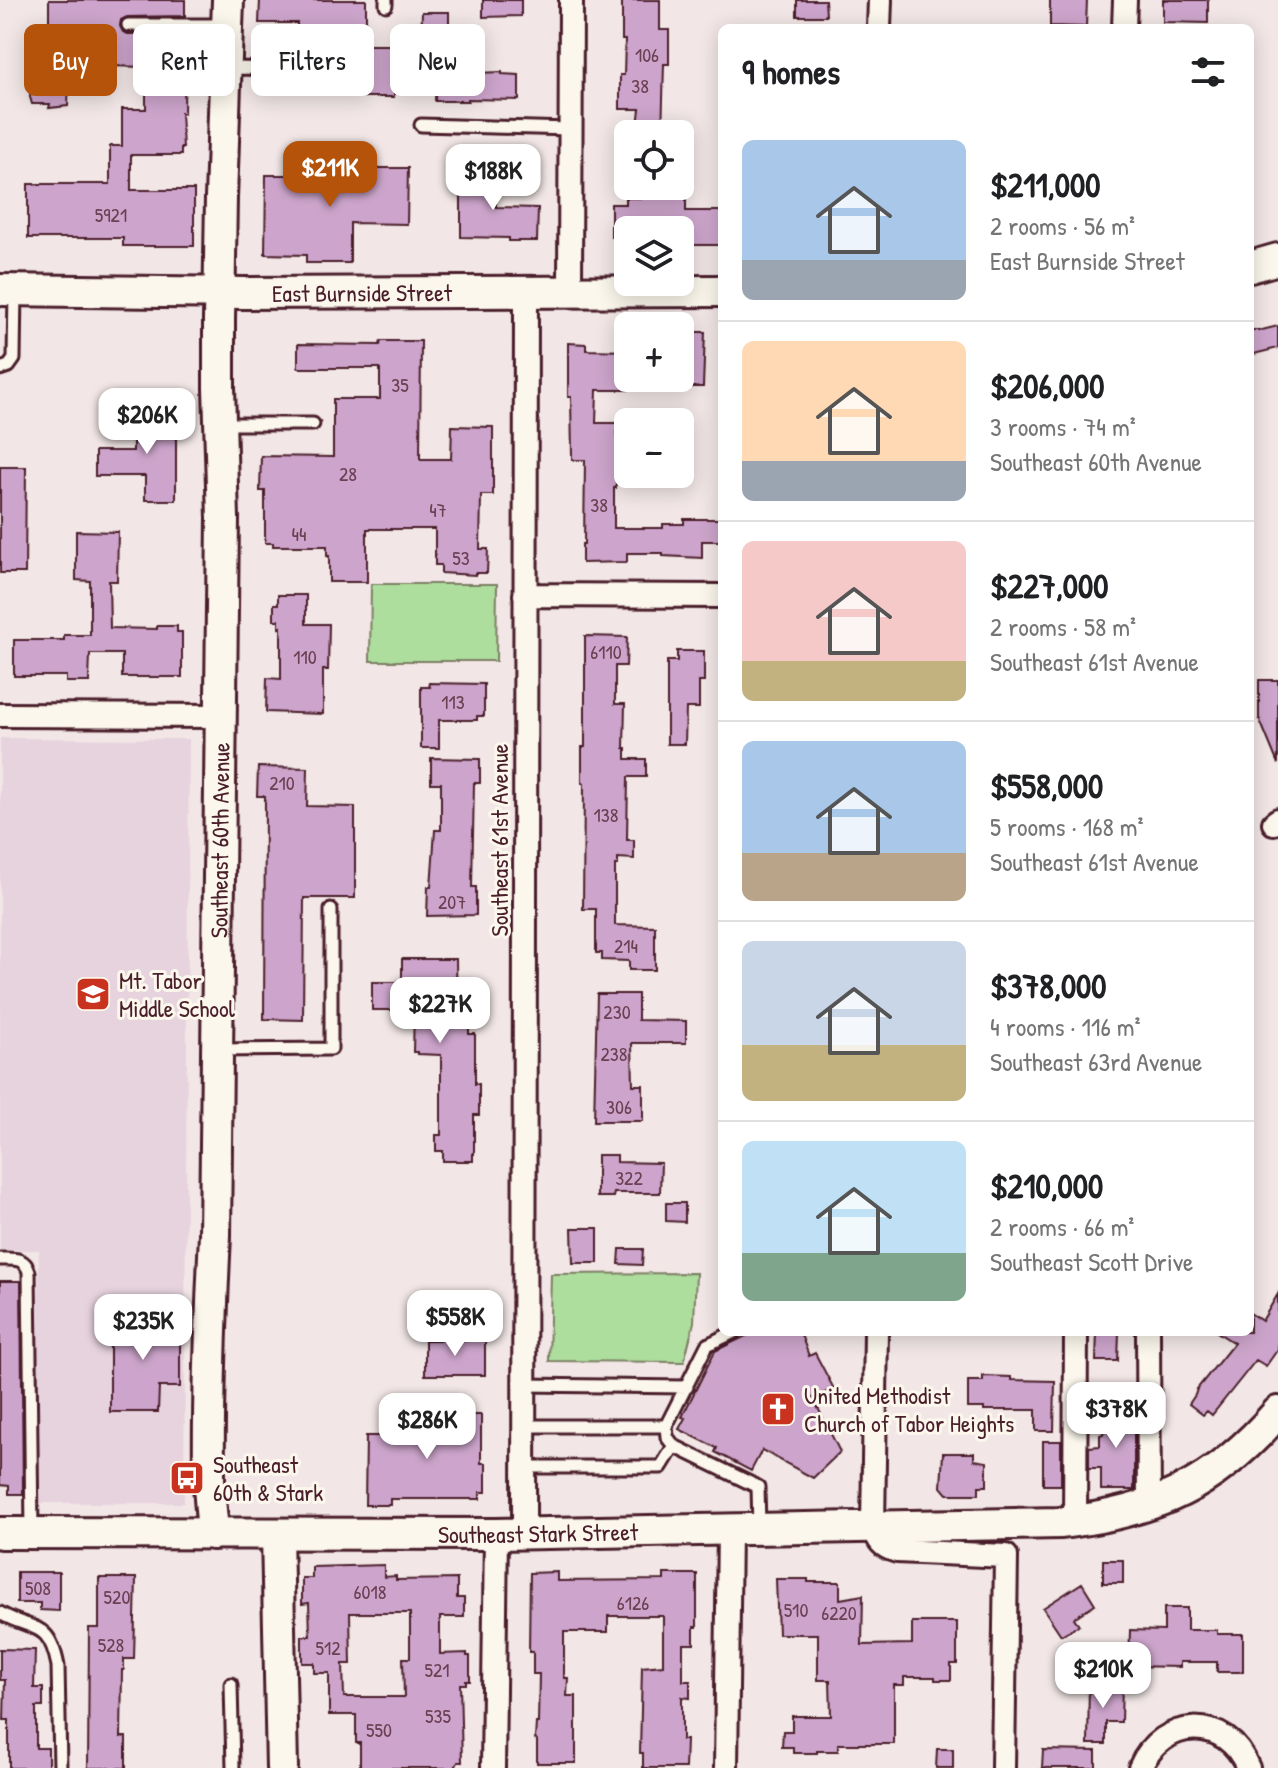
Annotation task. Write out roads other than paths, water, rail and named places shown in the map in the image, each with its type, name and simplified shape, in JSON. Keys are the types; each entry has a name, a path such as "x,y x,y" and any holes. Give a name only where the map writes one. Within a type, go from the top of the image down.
{"main road":[{"name":"Southeast 60th Avenue","path":"213,1534 209,1413 215,1235 223,518 220,292 225,96"},
{"path":"1254,266 1278,259"},
{"name":"East Burnside Street","path":"8,290 718,291"},
{"name":"Southeast Stark Street","path":"0,1533 510,1533 1046,1524 1113,1515 1149,1505 1204,1480 1227,1464 1278,1412"},
{"path":"277,1534 282,1768"}],"street":[{"path":"570,291 571,0"},
{"path":"879,24 880,0"},
{"path":"1124,24 1125,0"},
{"name":"Southeast 61st Avenue","path":"493,1768 510,1533 524,1467 526,291"},
{"path":"525,595 718,596"},
{"path":"0,715 221,716"},
{"path":"876,1336 873,1525 878,1538 884,1548 897,1551 1006,1556 1003,1768"},
{"path":"1075,1521 1076,1336"},
{"path":"1148,1336 1149,1505"},
{"path":"726,1768 729,1529"},
{"path":"1140,1768 1146,1754 1158,1741 1173,1733 1194,1728 1225,1736 1240,1752 1248,1768"}],"lane":[{"path":"128,25 228,13"},
{"path":"421,125 570,129"},
{"path":"0,369 9,366 14,359 8,290"},
{"path":"220,424 313,424"},
{"path":"217,1050 331,1049 331,910"},
{"path":"0,1259 20,1260 27,1265 29,1272 32,1534"},
{"path":"726,1336 707,1345 666,1426 667,1437 674,1446 758,1487 759,1528"},
{"path":"523,1385 687,1387"},
{"path":"524,1426 666,1426"},
{"path":"524,1467 661,1467 674,1446"},
{"path":"0,1613 33,1625 49,1640 55,1651 60,1768"},
{"path":"231,1684 233,1768"}],"place":[{"name":"Mt. Tabor Middle School","path":"93,994"},
{"name":"United Methodist Church of Tabor Heights","path":"778,1409"},
{"name":"Southeast 60th & Stark","path":"187,1478"}]}
